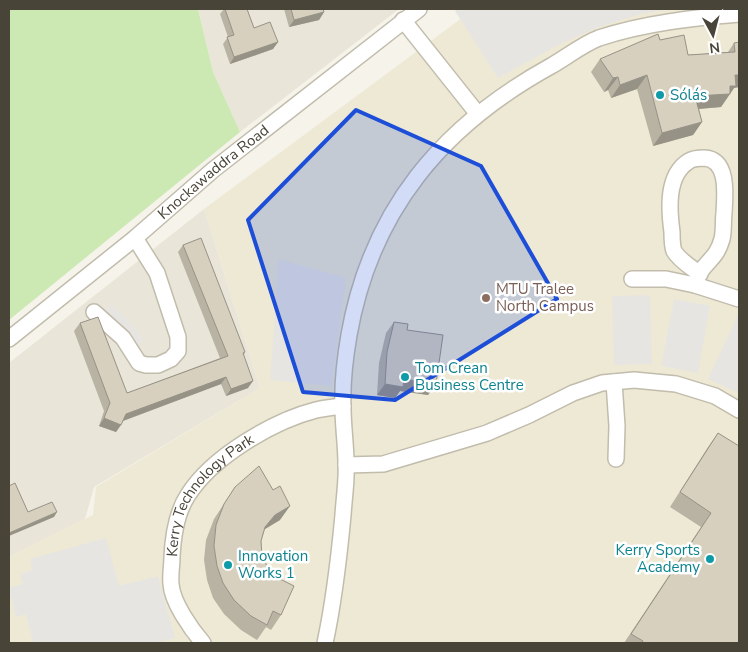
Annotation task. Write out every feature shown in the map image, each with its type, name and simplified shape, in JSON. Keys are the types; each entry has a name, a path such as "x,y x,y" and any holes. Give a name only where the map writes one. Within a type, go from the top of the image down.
{"street":[{"name":"Knockawaddra Road","path":"9,339 135,238 213,170 418,9"},
{"path":"326,643 339,564 346,465 343,406 349,336 358,289 376,244 399,200 434,155 477,113 522,82 597,39 682,19 739,14"},
{"path":"403,20 477,113"},
{"path":"702,158 710,159 718,164 722,171 725,190 722,237 718,250 698,280 673,250 670,192 676,175 689,161 702,158"},
{"path":"94,312 123,338 140,363 146,366 158,366 171,360 178,351 178,336 157,273 135,238"},
{"path":"632,279 698,280 739,299"},
{"path":"346,465 382,464 487,433 573,393 602,383 634,380 676,384 715,396 739,410"},
{"path":"614,382 617,426 616,459"},
{"name":"Kerry Technology Park","path":"203,643 178,606 171,585 172,545 176,524 188,495 208,470 245,442 272,427 316,410 343,406"}],"highlighted area":[{"path":"356,110 481,166 557,299 395,400 303,392 248,220"}],"shaded area":[{"path":"198,9 399,9 240,132 213,72"},
{"path":"457,9 669,9 641,14 599,27 558,45 498,78 455,11"},
{"name":"MTU Tralee North Campus","path":"474,9 739,9 739,643 9,643 9,557 93,515 96,487 260,388 204,209"},
{"path":"204,209 260,388 94,487 85,519 9,557 9,363"},
{"path":"279,259 346,278 332,386 270,380"},
{"path":"650,295 652,364 614,365 612,296"},
{"path":"674,299 710,306 698,373 661,366"},
{"path":"112,304 132,324 144,340 136,346 124,330 105,311"},
{"path":"739,315 739,393 708,379"},
{"path":"106,538 119,586 158,576 175,638 156,643 28,643 33,642 26,614 16,617 9,588 23,584 20,574 32,570 30,559"}],"green space":[{"path":"9,9 198,9 213,72 240,132 9,320"}],"building":[{"path":"225,9 247,9 254,28 270,22 278,42 234,57 227,37 234,35"},
{"path":"291,9 323,9 324,12 294,20"},
{"path":"658,34 660,40 684,35 688,55 735,52 734,43 739,42 739,75 735,75 736,86 730,86 730,94 695,96 702,122 662,133 647,75 620,85 618,77 613,78 600,59"},
{"path":"201,238 245,352 243,353 253,381 231,389 226,377 126,414 121,425 104,418 110,403 80,323 98,317 127,393 228,356 183,245"},
{"name":"Tom Crean Business Centre","path":"394,322 408,324 407,330 443,335 436,384 404,379 403,387 385,384 387,352"},
{"name":"Kerry Sports Academy","path":"718,433 739,446 739,643 642,643 643,641 631,634 711,513 680,492"},
{"name":"Innovation Works 1","path":"259,466 273,490 280,486 290,506 275,515 265,527 261,541 262,556 269,570 280,579 294,586 281,615 273,611 267,625 251,616 234,600 223,583 217,566 214,546 216,525 224,504 235,487"},
{"path":"15,483 28,512 52,502 57,512 9,533 9,486"}],"place":[{"name":"Sólás","path":"660,95"},
{"name":"MTU Tralee North Campus","path":"486,298"},
{"name":"Tom Crean Business Centre","path":"405,377"},
{"name":"Kerry Sports Academy","path":"710,559"},
{"name":"Innovation Works 1","path":"228,565"}]}
